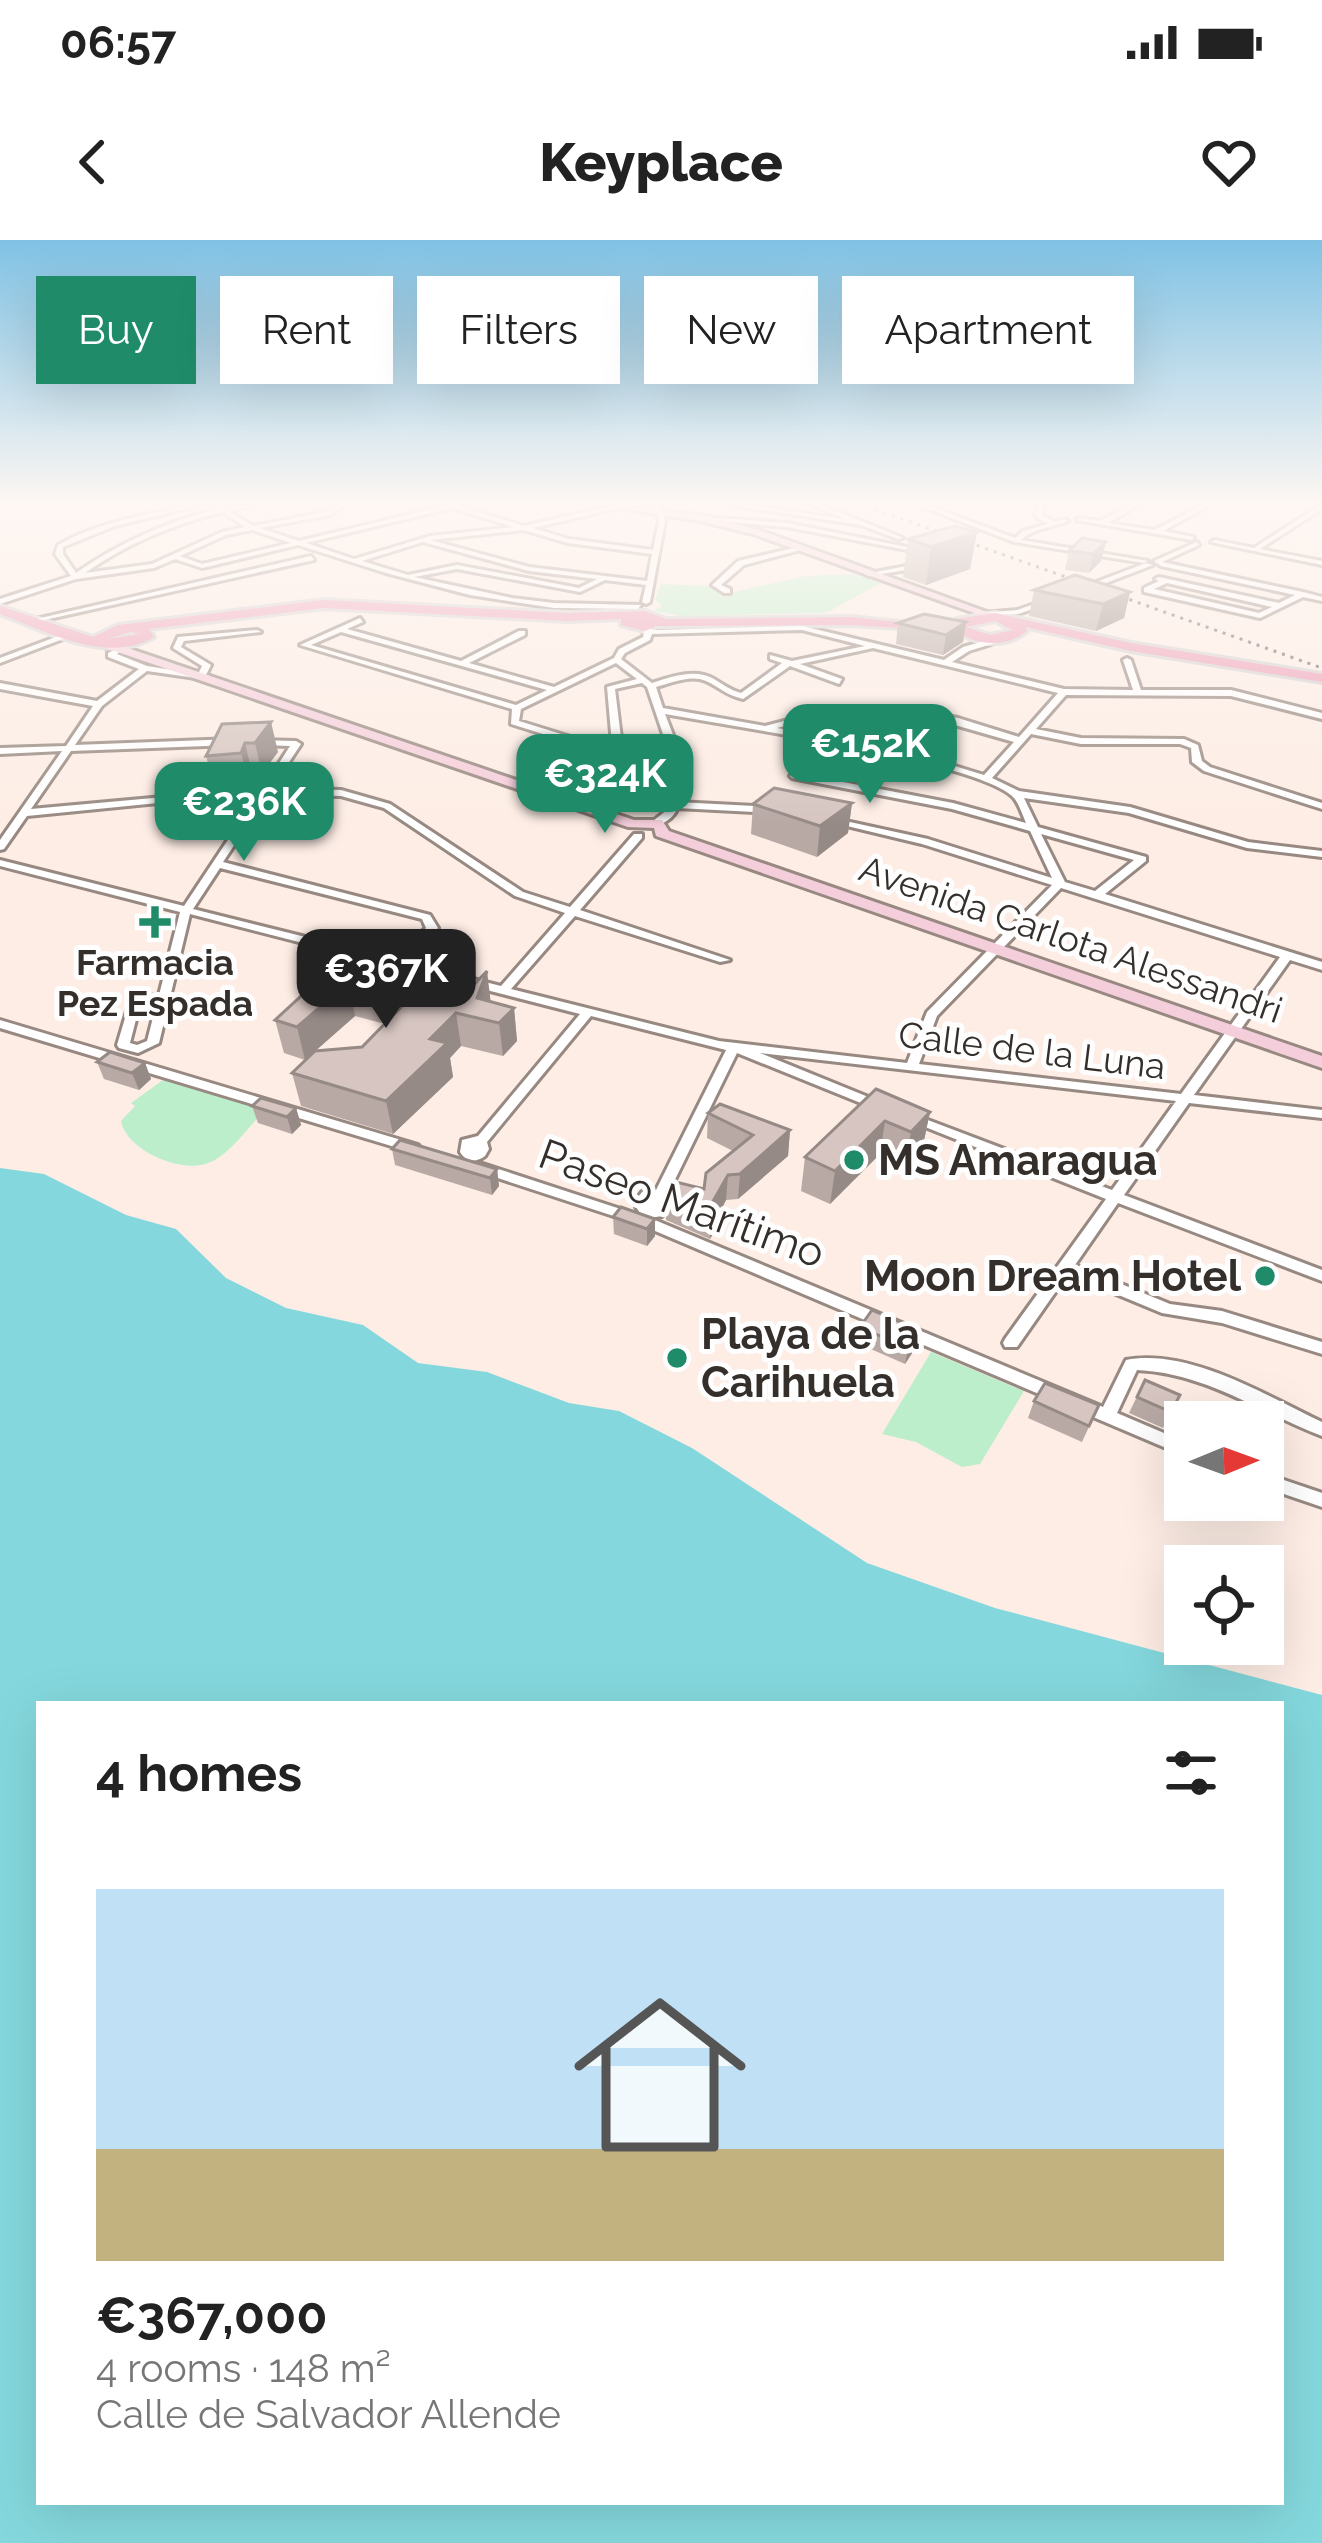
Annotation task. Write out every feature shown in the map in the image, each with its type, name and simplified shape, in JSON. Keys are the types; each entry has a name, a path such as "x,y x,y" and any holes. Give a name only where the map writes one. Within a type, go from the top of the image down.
{"main road":[{"path":"14,610 66,624 143,630 140,649 168,664"},
{"path":"16,610 66,624 109,646 635,830 659,828"},
{"path":"109,646 100,636 123,629 272,610"},
{"path":"109,646 208,620 299,610"},
{"path":"411,610 924,625 1322,681"},
{"path":"484,610 645,617"},
{"path":"947,610 965,632"},
{"path":"980,610 1131,647 1322,681"},
{"path":"965,632 1004,617"},
{"path":"1002,639 1021,631 1004,617"},
{"name":"Avenida Carlota Alessandri","path":"659,828 1322,1062"}],"street":[{"path":"0,661 66,624 106,610"},
{"path":"597,610 792,628 1064,692 1231,693 1322,716"},
{"path":"360,620 304,645 517,709 616,660 646,610"},
{"path":"1004,617 1022,610"},
{"path":"1236,610 1260,616 1271,610"},
{"path":"340,629 552,689"},
{"path":"109,646 111,655 146,668 204,677 207,665 177,648 181,638 257,632"},
{"path":"946,663 965,632"},
{"path":"460,664 522,633"},
{"path":"517,709 514,722 601,749 620,743 611,687 700,678 710,680 718,690 743,696 791,663 873,646"},
{"path":"773,657 839,681"},
{"path":"404,675 441,658"},
{"path":"616,660 648,683 670,740 672,811 659,828"},
{"path":"1127,660 1137,690"},
{"path":"0,847 99,704 146,668"},
{"path":"444,687 480,670"},
{"path":"0,686 99,704"},
{"path":"986,779 1064,692"},
{"path":"766,728 824,709 867,706 922,713 1021,741"},
{"path":"659,710 896,752 986,779 1017,794 1130,810 1247,845 1322,854"},
{"path":"1031,731 1082,740 1181,741 1195,747 1197,762 1207,769 1322,806"},
{"path":"822,738 794,776 953,806 1142,859 1097,895"},
{"path":"0,752 235,742 296,744 185,913 163,998"},
{"path":"26,813 264,790 340,793 387,806 519,894 724,960"},
{"path":"1017,794 1060,884"},
{"path":"672,805 794,814"},
{"path":"811,817 924,841 1322,966"},
{"path":"502,992 571,914 635,830"},
{"path":"0,863 185,913 734,1046 758,1061 1322,1276"},
{"path":"217,864 426,917 432,928 396,964"},
{"path":"912,1066 931,1015 1060,884"},
{"path":"1011,1343 1287,955"},
{"path":"480,1142 587,1013"},
{"path":"0,1024 436,1155"},
{"path":"658,1198 734,1046"},
{"name":"Calle de la Luna","path":"734,1046 1322,1114"},
{"name":"Paseo Marítimo","path":"457,1161 646,1222 1164,1440"},
{"path":"1064,1267 1168,1309 1222,1317 1322,1348"},
{"path":"1107,1416 1132,1364 1151,1364 1188,1371 1322,1429"},
{"path":"1284,1487 1322,1500"}],"green space":[{"path":"655,610 831,610 681,616"},
{"path":"163,1080 265,1110 216,1159 197,1166 170,1162 133,1141 121,1121 135,1106 131,1103"},
{"path":"931,1352 1024,1391 980,1464 962,1467 916,1442 882,1434"}],"water":[{"path":"0,1168 44,1174 126,1215 176,1229 226,1278 286,1308 363,1325 418,1363 487,1372 569,1403 619,1411 692,1448 867,1563 995,1608 1164,1653 1164,1665 1209,1665 1322,1695 1322,2543 0,2543"}],"building":[{"path":"924,614 966,622 946,635 898,623"},
{"path":"271,722 255,743 245,743 241,753 206,756 222,724"},
{"path":"774,788 852,803 820,826 753,804"},
{"path":"336,964 465,994 487,971 477,998 514,1008 499,1023 456,1013 430,1039 447,1043 386,1101 292,1073 315,1051 362,1047 409,999 348,983 297,1027 275,1020"},
{"path":"110,1052 145,1063 132,1073 97,1062"},
{"path":"876,1089 930,1112 911,1132 885,1121 835,1171 805,1157"},
{"path":"261,1098 296,1108 287,1117 252,1106"},
{"path":"720,1104 790,1130 740,1174 728,1175 711,1214 666,1195 672,1181 704,1189 706,1173 753,1135 708,1113"},
{"path":"400,1140 497,1169 490,1178 392,1149"},
{"path":"621,1207 655,1219 647,1229 613,1217"},
{"path":"872,1310 920,1330 908,1348 860,1327"},
{"path":"1145,1380 1180,1395 1177,1401 1164,1401 1164,1409 1137,1397"},
{"path":"1045,1383 1099,1405 1089,1426 1034,1401"}],"railway":[{"path":"1160,610 1322,668"}],"place":[{"name":"Farmacia Pez Espada","path":"155,922"},
{"name":"MS Amaragua","path":"854,1160"},
{"name":"Moon Dream Hotel","path":"1265,1276"},
{"name":"Playa de la Carihuela","path":"677,1358"}]}
